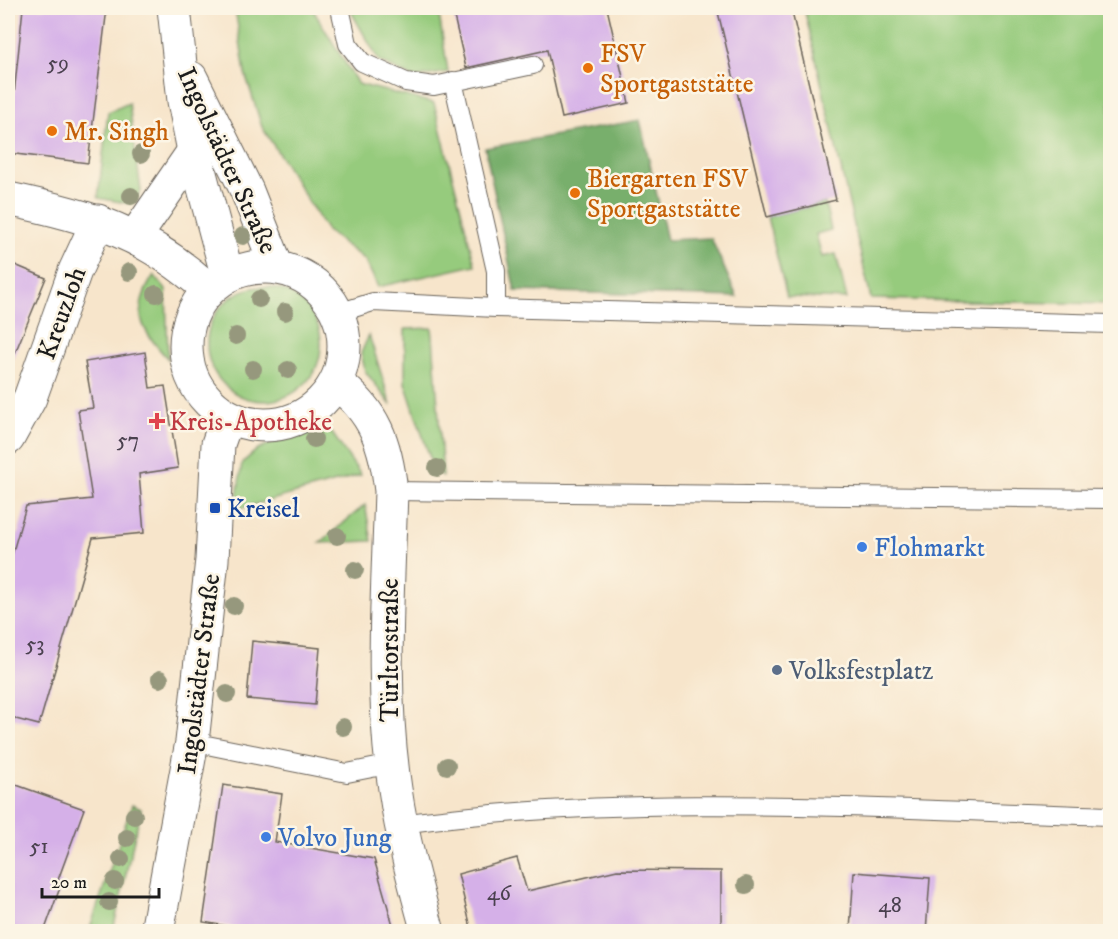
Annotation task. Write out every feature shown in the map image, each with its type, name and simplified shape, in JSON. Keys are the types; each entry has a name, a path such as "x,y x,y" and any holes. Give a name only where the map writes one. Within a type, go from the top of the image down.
{"street":[{"name":"Ingolstädter Straße","path":"174,8 184,101 218,282"},
{"name":"Ingolstädter Straße","path":"179,53 247,191 277,267"},
{"name":"Ingolstädter Straße","path":"135,237 194,151"},
{"path":"8,199 98,221 135,237 218,282"},
{"name":"Kreuzloh","path":"8,438 30,398 75,271 98,221"},
{"name":"Ingolstädter Straße","path":"258,267 277,267 314,282 338,313 345,343 342,369 336,382 318,405 302,416 284,423 265,425 228,416 208,401 193,381 186,358 186,333 191,317 218,282 258,267"},
{"name":"Türltorstraße","path":"336,382 363,406 374,424 388,468 391,491 386,669 392,764 401,824 428,932"},
{"name":"Ingolstädter Straße","path":"157,932 192,742 212,560 218,444 228,416"}],"lane":[{"path":"340,8 343,31 348,44 362,62 406,82 434,86 533,65"},
{"path":"453,81 496,271 496,308"},
{"path":"338,313 373,302 496,308 1110,324"},
{"path":"391,491 1110,499"},
{"path":"192,742 347,773 392,764"},
{"path":"401,824 496,813 701,805 1110,816"}],"green space":[{"path":"235,8 312,8 358,84 434,103 475,265 378,287 365,260 327,231 262,127 245,73"},
{"path":"349,8 438,8 448,72 413,78 379,61"},
{"path":"804,8 1110,8 1110,304 871,299"},
{"path":"129,103 141,191 131,204 98,198 108,112"},
{"name":"Biergarten FSV Sportgaststätte","path":"640,120 667,240 711,238 737,297 515,291 485,148"},
{"path":"825,203 831,230 816,234 822,257 836,254 847,299 787,297 767,217"},
{"path":"154,275 166,290 168,359 145,329 140,310 142,299"},
{"path":"264,287 286,291 305,303 317,322 321,344 317,366 305,385 286,397 264,401 242,397 223,385 211,366 207,344 211,322 223,303 242,291"},
{"path":"432,328 443,476 434,470 405,383 405,329"},
{"path":"369,335 391,405 365,371 361,353"},
{"path":"317,424 332,433 361,475 235,510 242,463 258,449"},
{"path":"365,505 372,541 320,543"},
{"path":"132,805 141,809 113,931 90,928"}],"building":[{"path":"23,8 107,8 88,163 8,153"},
{"path":"452,8 607,8 629,103 562,118 547,50 466,68"},
{"path":"717,8 791,8 836,200 767,217"},
{"path":"8,262 46,278 8,370"},
{"path":"145,352 150,388 165,386 178,468 139,474 144,533 93,538 39,725 8,717 8,569 26,506 92,499 78,410 93,408 85,362"},
{"path":"252,641 320,648 315,705 247,699"},
{"path":"8,782 84,809 58,880 62,882 44,932 8,932"},
{"path":"223,785 282,794 275,842 374,859 395,932 262,932 203,922"},
{"path":"517,858 527,891 617,870 721,871 721,932 472,932 458,874"},
{"path":"854,872 930,878 926,932 850,930"}],"place":[{"name":"FSV Sportgaststätte","path":"588,68"},
{"name":"Mr. Singh","path":"52,131"},
{"name":"Biergarten FSV Sportgaststätte","path":"575,193"},
{"name":"Kreis-Apotheke","path":"157,421"},
{"name":"Kreisel","path":"215,508"},
{"name":"Flohmarkt","path":"862,547"},
{"name":"Volksfestplatz","path":"777,670"},
{"name":"Volvo Jung","path":"266,837"}]}
